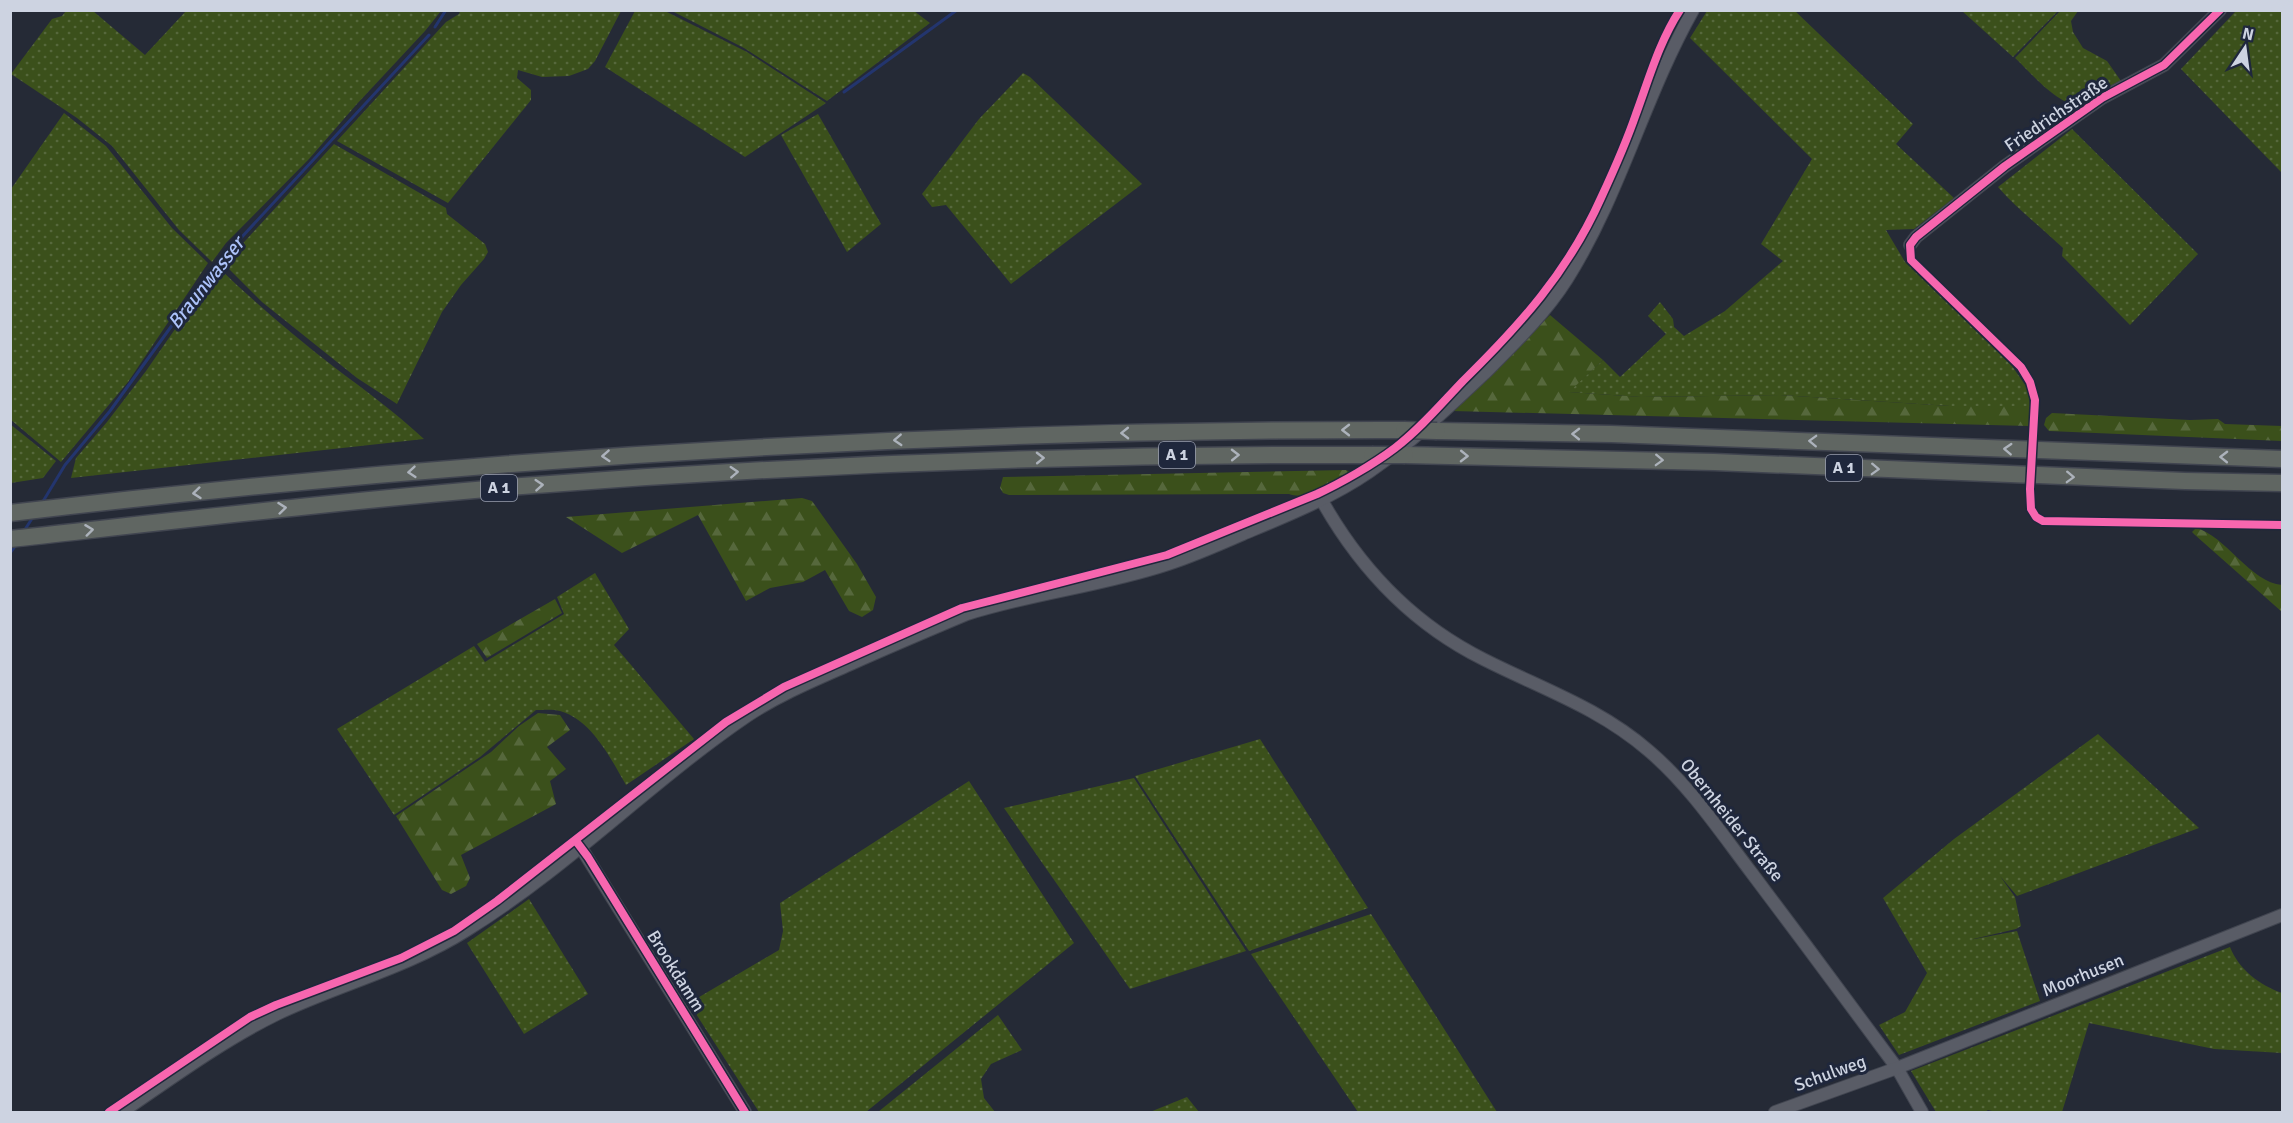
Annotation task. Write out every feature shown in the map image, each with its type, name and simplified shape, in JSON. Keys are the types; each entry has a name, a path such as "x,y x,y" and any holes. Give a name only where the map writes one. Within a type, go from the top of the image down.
{"highway":[{"name":"A 1","path":"10,513 524,462 676,451 963,436 1262,430 1404,430 1622,435 2283,459"},
{"name":"A 1","path":"10,539 321,504 524,486 976,461 1180,455 1406,455 1714,462 2283,483"}],"street":[{"path":"122,1113 222,1045 255,1026 299,1005 391,970 456,938 500,909 730,728 766,704 820,677 997,604 1169,564 1267,524 1321,499 1369,472 1430,425 1499,359 1556,296 1611,197 1667,61 1694,10"},
{"name":"Friedrichstraße","path":"1910,245 1916,237 2005,166 2102,98 2164,64 2220,10"},
{"name":"Obernheider Straße","path":"1321,499 1345,538 1374,574 1415,615 1484,660 1577,702 1616,725 1666,766 1722,833 1897,1068 1922,1113"},
{"name":"Brookdamm","path":"580,846 746,1113"},
{"name":"Moorhusen","path":"1897,1068 2283,915"},
{"name":"Schulweg","path":"1775,1113 1897,1068"}],"green space":[{"path":"1794,10 1913,124 1896,144 1954,198 1914,229 1886,230 1905,262 2012,366 2028,389 2030,406 1950,406 1780,395 1641,397 1568,392 1603,360 1620,377 1666,334 1648,316 1660,302 1673,319 1674,327 1684,336 1725,311 1783,261 1761,244 1812,159 1690,38 1707,11"},
{"path":"66,11 93,11 145,55 186,11 441,11 309,159 226,243 212,262 179,230 112,146 77,118 11,74 52,19 62,16"},
{"path":"460,11 621,11 595,61 588,69 569,76 542,77 518,70 517,78 531,90 531,100 448,203 337,141 446,22"},
{"path":"635,11 665,11 747,52 826,103 745,157 605,67"},
{"path":"672,11 914,11 930,23 827,101 744,48"},
{"path":"1962,11 2058,11 2013,57"},
{"path":"2060,11 2078,11 2071,21 2073,32 2083,48 2107,61 2121,81 2076,104 2068,103 2052,93 2015,58"},
{"path":"2236,11 2282,11 2282,173 2181,69"},
{"path":"1023,73 1030,77 1142,184 1011,284 946,205 932,207 922,194 979,119"},
{"path":"64,113 106,146 172,228 208,263 128,382 61,462 11,420 11,189"},
{"path":"818,114 881,224 847,252 781,135"},
{"path":"2072,129 2198,254 2130,325 2062,256 2063,248 1998,187"},
{"path":"334,144 446,208 447,214 485,244 488,252 442,312 397,404 357,378 262,302 224,264"},
{"path":"218,267 289,331 424,439 71,478 76,458 146,371"},
{"path":"1550,315 1603,360 1569,392 1641,397 1780,395 1950,406 2030,406 2029,426 1453,411"},
{"path":"2052,413 2190,420 2218,419 2225,424 2282,426 2282,441 2049,431 2044,425 2046,418"},
{"path":"10,424 56,461 43,478 11,483"},
{"path":"1346,470 1350,472 1321,491 1296,496 1289,494 1009,495 1003,493 1000,488 1003,477"},
{"path":"802,498 812,501 857,564 876,597 873,610 862,617 849,611 825,570 803,582 770,588 746,601 698,515 622,553 566,517"},
{"path":"2196,528 2207,532 2260,576 2282,585 2282,612 2195,535 2192,532"},
{"path":"595,573 629,629 614,645 694,739 626,785 599,742 582,723 560,711 536,710 480,757 394,815 337,729 474,646 485,662 564,614 557,597"},
{"path":"555,599 562,613 487,658 477,644"},
{"path":"538,713 560,715 570,730 547,747 566,769 550,781 556,804 461,855 470,878 466,886 451,894 442,890 396,816 491,752 519,726"},
{"path":"2098,734 2199,828 2017,896 2000,876 2015,897 2021,926 1969,940 2017,931 2040,1001 1899,1055 1879,1025 1905,1012 1927,973 1883,898 1954,839"},
{"path":"1260,739 1368,908 1249,951 1135,776"},
{"path":"1134,778 1246,951 1130,989 1004,808"},
{"path":"969,781 1074,943 866,1112 759,1112 689,1003 779,950 783,931 780,903"},
{"path":"529,899 588,994 524,1034 467,943"},
{"path":"1371,914 1497,1112 1358,1112 1251,954"},
{"path":"2230,947 2239,963 2251,976 2282,993 2282,1053 2214,1049 2089,1023 2062,1112 1988,1110 1985,1112 1936,1112 1911,1071"},
{"path":"998,1015 1022,1050 991,1064 981,1079 984,1098 995,1112 878,1112"},
{"path":"1187,1097 1199,1112 1150,1112"}],"waterway":[{"name":"Braunwasser","path":"435,27 446,10"},
{"path":"844,92 957,10"},
{"name":"Braunwasser","path":"42,503 65,465 110,411 215,266 429,35"},
{"name":"Braunwasser","path":"24,531 33,517"},
{"name":"Braunwasser","path":"10,553 16,545"}],"cycle path":[{"path":"109,1112 250,1017 401,958 454,931 497,901 726,722 784,687 962,608 1167,555 1317,494 1387,454 1422,425 1504,339 1541,296 1574,250 1615,167 1660,48 1680,10"},
{"path":"2220,10 2164,65 2102,98 2005,166 1916,237 1910,245 1911,260 2021,367 2030,382 2035,400 2030,489 2031,509 2036,517 2043,521 2282,525"},
{"path":"576,841 745,1112"}]}
